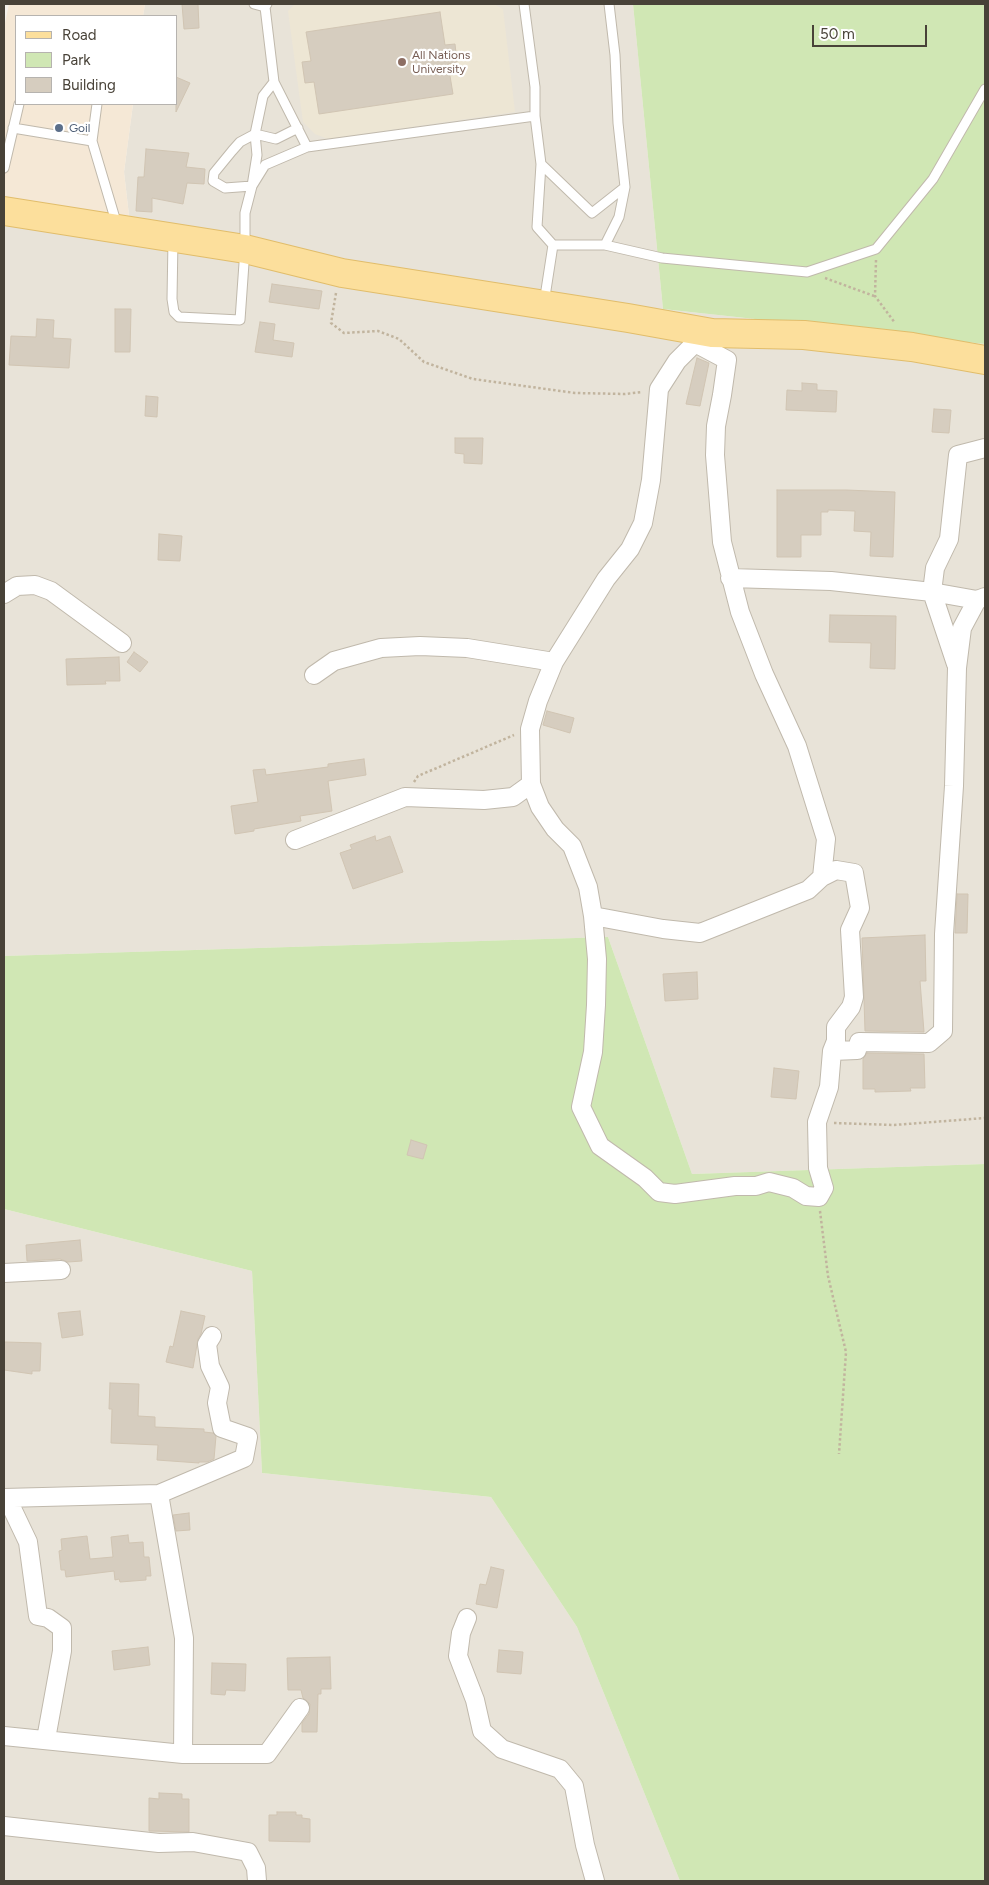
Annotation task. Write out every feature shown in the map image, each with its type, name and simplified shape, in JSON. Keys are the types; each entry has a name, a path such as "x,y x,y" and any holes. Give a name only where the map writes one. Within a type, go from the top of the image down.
{"main road":[{"path":"4,211 245,249 342,273 543,305 704,338 804,335 912,347 985,360"}],"street":[{"path":"593,916 663,929 700,933 808,890 822,877 836,870 854,873 860,908 850,930 854,997 851,1007 836,1027 836,1041 832,1051 829,1087 817,1122 818,1168 824,1188 819,1197 806,1196 793,1188 769,1182 756,1186 734,1186 675,1194 659,1192 645,1178 600,1146 581,1107 593,1052 596,959 593,916 588,887 572,846 555,829 545,814 531,784 530,729 538,701 554,662 606,579 630,548 643,523 652,480 659,390 677,360 704,338 727,360 716,426 722,542 740,612 764,674 797,746 826,839 822,877"},
{"path":"957,668 932,592 935,568 949,539 958,455 985,448"},
{"path":"730,578 831,581 981,598 962,628 957,668 954,786 944,934 942,1031 929,1043 859,1042 857,1050 832,1051"},
{"path":"4,594 17,586 35,586 52,591 122,643"},
{"path":"314,675 334,660 381,648 420,646 467,648 554,662"},
{"path":"295,840 405,797 484,800 513,797 531,784"},
{"path":"4,1273 61,1270"},
{"path":"46,1740 62,1650 62,1628 48,1618 38,1616 28,1542 5,1498 159,1494 244,1458 248,1437 222,1428 217,1403 220,1388 210,1366 207,1344 212,1336"},
{"path":"159,1494 184,1638 183,1754"},
{"path":"467,1618 461,1633 458,1656 475,1700 482,1731 502,1749 560,1769 574,1786 585,1845 595,1881"},
{"path":"4,1736 183,1754 267,1754 300,1708"},
{"path":"4,1826 159,1843 193,1842 248,1852 256,1868 257,1881"}],"lane":[{"path":"254,4 266,6 274,82 308,147"},
{"path":"524,4 535,87 535,116 541,164 537,227 553,245 605,245 662,258 807,272 876,249 933,179 985,90"},
{"path":"605,245 619,218 625,187 618,123 615,55 609,4"},
{"path":"173,239 172,299 174,312 179,317 240,320 245,249 244,213 252,186 257,155 255,134 263,96 274,82"},
{"path":"4,168 19,105"},
{"path":"97,105 92,141 118,230"},
{"path":"252,186 265,164 308,147 535,116"},
{"path":"13,128 92,141"},
{"path":"252,186 225,188 213,181 214,173 240,142 255,134 276,139 298,128"},
{"path":"541,164 592,213 625,187"},
{"path":"543,305 553,245"}],"path":[{"path":"875,296 876,249"},
{"path":"807,272 875,296 912,347"},
{"path":"342,273 333,301 331,323 344,333 378,331 398,339 424,362 473,379 575,393 625,394 659,390"},
{"path":"405,797 418,776 530,729"},
{"path":"817,1122 894,1126 985,1118"},
{"path":"819,1197 828,1276 846,1352 839,1454"}],"shaded area":[{"path":"9,4 145,4 143,15 15,15 15,105 133,105 124,172 130,224 4,201 4,28"},
{"path":"145,4 633,4 663,309 525,297 130,224 124,172 133,105 178,105 178,15 143,15"},
{"name":"All Nations University","path":"295,4 494,4 503,9 515,112 328,139 315,134 303,122 288,11"},
{"path":"4,218 668,330 663,309 985,344 985,1164 692,1174 608,937 4,956"},
{"path":"4,1209 252,1271 262,1473 491,1497 577,1627 680,1881 4,1881"}],"green space":[{"path":"633,4 985,4 985,344 663,309"},
{"path":"608,937 692,1174 985,1164 985,1881 680,1881 577,1627 491,1497 262,1473 252,1271 4,1209 4,956"}],"building":[{"path":"182,4 198,4 199,28 184,29"},
{"path":"440,12 445,45 455,44 457,62 448,64 453,94 319,114 314,82 305,83 302,62 311,61 306,32"},
{"path":"178,78 190,83 176,112 176,105 178,105"},
{"path":"146,149 189,153 186,167 205,169 204,184 187,183 183,204 152,198 152,212 136,211 138,177 144,177"},
{"path":"272,284 322,291 319,309 269,302"},
{"path":"115,309 131,309 130,352 115,352"},
{"path":"37,319 54,320 53,338 71,339 69,368 9,365 11,336 36,337"},
{"path":"260,322 275,324 273,340 294,343 292,357 255,352"},
{"path":"697,358 709,363 700,406 686,404"},
{"path":"802,383 817,384 817,390 837,391 836,412 786,410 787,390 802,391"},
{"path":"146,396 158,397 157,417 145,416"},
{"path":"934,409 951,410 949,433 932,432"},
{"path":"455,438 483,438 482,464 464,463 464,454 455,453"},
{"path":"777,490 895,492 893,557 870,556 871,532 854,531 855,511 828,510 828,512 821,512 821,535 801,535 801,557 777,557"},
{"path":"159,534 182,536 180,561 158,560"},
{"path":"830,615 896,616 895,669 870,668 871,643 829,642"},
{"path":"134,652 148,662 140,672 127,662"},
{"path":"119,657 120,681 105,681 106,684 67,685 66,659"},
{"path":"547,711 574,718 570,733 543,725"},
{"path":"364,759 366,775 328,781 332,811 300,816 301,821 235,834 231,806 258,802 253,770 265,769 266,775 328,767 328,764"},
{"path":"375,836 376,841 390,836 403,872 353,889 340,853 352,849 350,845"},
{"path":"957,894 968,894 967,933 955,933"},
{"path":"925,935 926,981 920,981 924,1032 865,1031 862,938"},
{"path":"697,972 698,999 665,1001 663,974"},
{"path":"867,1053 924,1054 925,1088 910,1088 911,1091 875,1092 875,1089 863,1089 863,1059"},
{"path":"774,1068 799,1071 796,1099 771,1097"},
{"path":"411,1140 427,1145 423,1159 407,1155"},
{"path":"80,1240 82,1261 68,1262 60,1259 27,1261 26,1245"},
{"path":"80,1311 83,1335 62,1338 58,1313"},
{"path":"181,1311 205,1316 198,1339 193,1368 166,1362 170,1346 173,1347"},
{"path":"4,1342 41,1343 40,1371 32,1371 32,1374 4,1370"},
{"path":"110,1383 139,1384 138,1416 155,1417 155,1427 204,1429 204,1432 213,1433 216,1436 214,1459 199,1463 157,1460 158,1445 111,1443 112,1409 109,1409"},
{"path":"189,1513 190,1530 176,1531 173,1515"},
{"path":"128,1535 129,1543 143,1542 144,1557 149,1557 151,1576 146,1576 146,1580 120,1582 119,1579 115,1580 114,1571 66,1577 65,1570 61,1570 59,1551 62,1550 61,1539 87,1536 90,1559 113,1557 111,1537"},
{"path":"491,1567 504,1570 497,1608 476,1604 480,1584 486,1585"},
{"path":"148,1647 150,1665 114,1670 112,1651"},
{"path":"499,1650 523,1652 521,1674 497,1672"},
{"path":"330,1657 331,1689 321,1689 321,1694 318,1694 317,1732 302,1732 302,1723 309,1714 310,1704 303,1698 301,1690 288,1690 287,1658"},
{"path":"212,1663 246,1664 245,1691 226,1690 225,1695 211,1694"},
{"path":"159,1793 182,1794 182,1799 189,1799 189,1832 149,1831 149,1798 159,1799"},
{"path":"277,1812 296,1812 296,1815 302,1815 302,1818 310,1819 310,1842 269,1841 269,1815 277,1815"}],"place":[{"name":"All Nations University","path":"402,62"},
{"name":"Goil","path":"59,128"}]}
